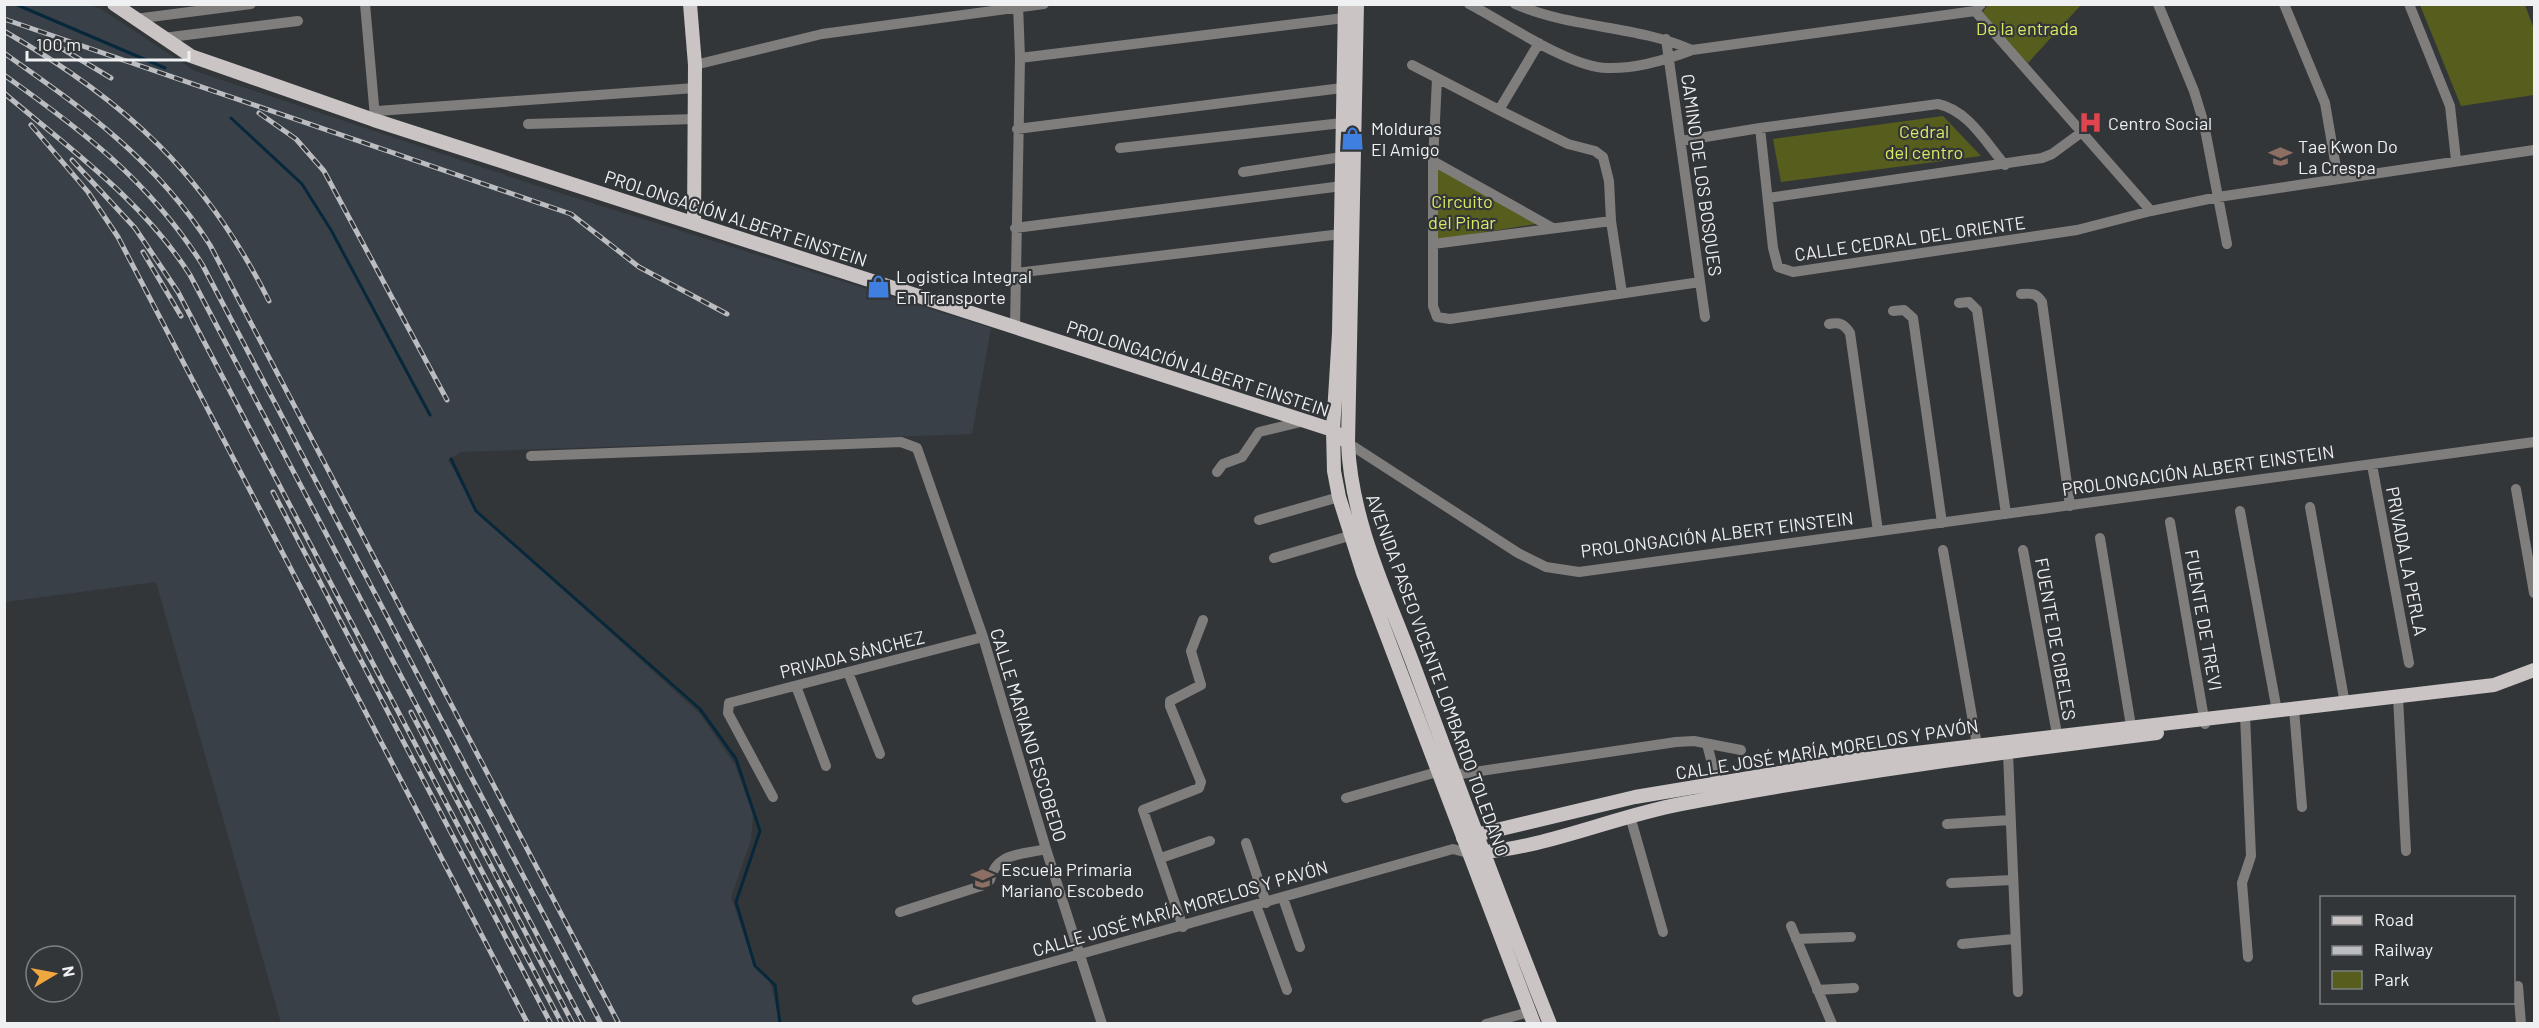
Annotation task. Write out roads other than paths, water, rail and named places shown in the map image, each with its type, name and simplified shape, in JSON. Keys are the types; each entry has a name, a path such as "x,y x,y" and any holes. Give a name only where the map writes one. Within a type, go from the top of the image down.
{"main road":[{"name":"PROLONGACIÓN ALBERT EINSTEIN","path":"114,4 191,56 694,223 1333,430 1348,443"},
{"path":"690,4 695,64 694,223"},
{"name":"AVENIDA PASEO VICENTE LOMBARDO TOLEDANO","path":"1353,8 1342,88 1341,234 1333,430 1334,471 1349,536 1437,772 1469,836"},
{"name":"AVENIDA PASEO VICENTE LOMBARDO TOLEDANO","path":"1353,8 1349,474 1358,514 1454,776 1469,836 1531,1018"},
{"name":"CALLE JOSÉ MARÍA MORELOS Y PAVÓN","path":"1475,853 1520,846 1685,803 1890,768 2008,753 2208,720 2494,685 2535,670"},
{"name":"CALLE JOSÉ MARÍA MORELOS Y PAVÓN","path":"1469,836 1682,789 1866,758 2131,726 2208,720"},
{"path":"1682,789 1685,803"},
{"name":"AVENIDA PASEO VICENTE LOMBARDO TOLEDANO","path":"1475,853 1550,1023"}],"street":[{"path":"135,19 251,4"},
{"path":"365,4 376,116 695,88"},
{"path":"695,64 822,34 1044,4"},
{"path":"1469,4 1486,8 1539,43 1591,66 1605,68 1668,59 1692,50 1978,8 2151,211 2218,197 2535,150"},
{"path":"2158,4 2205,124 2228,244"},
{"path":"2284,4 2325,104 2338,179"},
{"path":"2409,4 2450,106 2456,160"},
{"path":"1015,328 1015,228 1020,58 1018,6"},
{"path":"1522,6 1565,19 1666,39 1692,50"},
{"path":"1020,58 1353,8"},
{"path":"164,38 298,21"},
{"name":"CAMINO DE LOS BOSQUES","path":"1666,39 1705,316"},
{"path":"1499,110 1539,43"},
{"path":"1412,64 1437,79 1568,144 1595,151 1603,157 1607,169 1611,221 1622,293"},
{"path":"1437,79 1433,161 1433,244 1434,313 1440,319 1701,282"},
{"path":"1017,129 1342,88"},
{"path":"1681,141 1938,104 1950,106 1965,118 2005,165"},
{"path":"528,124 695,119"},
{"path":"1120,148 1342,123"},
{"name":"CALLE CEDRAL DEL ORIENTE","path":"1760,128 1773,248 1778,267 1793,272 2077,230 2151,211"},
{"path":"1768,198 2005,165 2052,154 2082,132"},
{"path":"1243,172 1342,157"},
{"path":"1433,161 1551,227"},
{"path":"1015,228 1342,186"},
{"path":"1433,244 1611,221"},
{"path":"1016,273 1341,234"},
{"path":"2021,294 2038,295 2042,302 2070,506"},
{"path":"1959,303 1969,302 1977,310 2006,514"},
{"path":"1893,311 1904,310 1913,318 1942,523"},
{"path":"1829,324 1838,322 1845,325 1850,333 1878,531"},
{"path":"1217,472 1223,464 1242,457 1259,432 1305,421"},
{"name":"CALLE MARIANO ESCOBEDO","path":"531,456 901,442 917,448 983,637 1046,849 1102,1023"},
{"name":"PROLONGACIÓN ALBERT EINSTEIN","path":"1348,443 1518,553 1546,567 1580,572 2535,442"},
{"name":"PRIVADA LA PERLA","path":"2372,465 2409,663"},
{"path":"2516,489 2535,593"},
{"path":"1259,520 1339,497"},
{"path":"2310,507 2345,704"},
{"path":"2240,511 2277,711"},
{"name":"FUENTE DE TREVI","path":"2170,522 2208,720"},
{"path":"1274,558 1349,536"},
{"path":"2100,538 2131,726"},
{"path":"1942,550 1977,745"},
{"name":"FUENTE DE CIBELES","path":"2023,550 2056,735"},
{"path":"1183,927 1143,810 1198,788 1201,782 1170,701 1201,685 1191,651 1203,620"},
{"name":"PRIVADA SÁNCHEZ","path":"773,797 728,713 729,703 983,637"},
{"path":"848,672 880,754"},
{"path":"796,686 826,765"},
{"path":"2398,697 2406,851"},
{"path":"2294,709 2302,807"},
{"path":"2245,715 2251,856 2242,883 2248,957"},
{"path":"1454,776 1676,742 1707,744 1741,750"},
{"path":"1707,744 1717,783"},
{"path":"2008,753 2018,992"},
{"path":"1346,798 1437,772"},
{"path":"1630,816 1663,932"},
{"path":"1947,824 2010,820"},
{"path":"1453,849 1469,836"},
{"path":"1161,858 1210,841"},
{"path":"1246,843 1261,904 1287,990"},
{"path":"900,912 981,886 990,880 992,868 1001,859 1046,849"},
{"name":"CALLE JOSÉ MARÍA MORELOS Y PAVÓN","path":"917,1000 1183,927 1453,849 1475,853"},
{"path":"1951,883 2012,880"},
{"path":"1283,898 1300,947"},
{"path":"1791,926 1832,1023"},
{"path":"1796,939 1851,937"},
{"path":"1962,944 2014,939"},
{"path":"2518,986 2522,1023"},
{"path":"1817,990 1854,988"},
{"path":"1486,1023 1531,1018"}],"waterway":[{"path":"15,4 165,68"},
{"path":"231,118 302,184 331,230 430,415"},
{"path":"451,459 476,511 700,709 736,759 760,831 736,902 755,966 775,985 780,1024"}],"railway":[{"path":"4,19 571,214 639,267 727,314"},
{"path":"4,31 88,85 159,145 190,179 218,216 245,256 269,301"},
{"path":"56,45 111,78"},
{"path":"4,53 91,116 117,138 166,187 210,245 619,1024"},
{"path":"4,75 61,116 113,159 160,207 202,264 601,1024"},
{"path":"4,93 80,156 128,200 151,223 190,275 584,1024"},
{"path":"259,113 296,139 324,171 447,400"},
{"path":"31,125 88,192 118,237 528,1024"},
{"path":"72,160 135,228 178,292 562,1024"},
{"path":"143,252 181,316"},
{"path":"273,492 551,1024"},
{"path":"411,712 573,1024"}],"place":[{"name":"Centro Social","path":"2090,123"},
{"name":"Molduras El Amigo","path":"1353,138"},
{"name":"Tae Kwon Do La Crespa","path":"2280,156"},
{"name":"Logistica Integral En Transporte","path":"878,286"},
{"name":"Escuela Primaria Mariano Escobedo","path":"983,879"}],"park label":[{"name":"De la entrada","path":"2027,28"},
{"name":"Cedral del centro","path":"1924,141"},
{"name":"Circuito del Pinar","path":"1462,211"}]}
